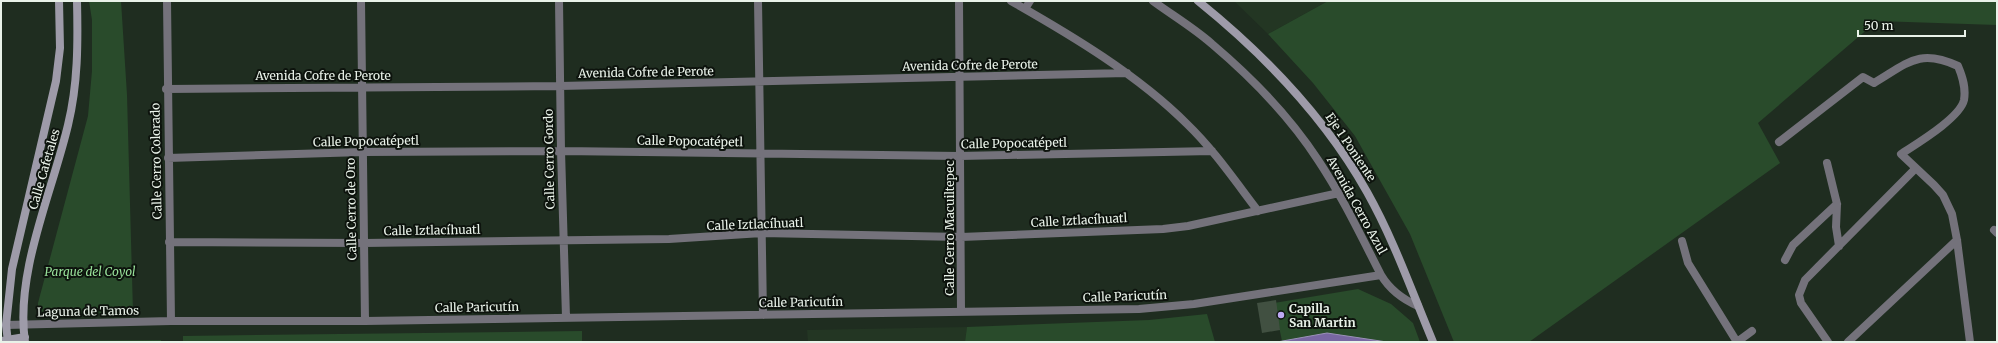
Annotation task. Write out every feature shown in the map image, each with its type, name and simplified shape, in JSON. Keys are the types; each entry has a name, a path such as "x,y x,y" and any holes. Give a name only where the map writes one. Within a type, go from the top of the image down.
{"street":[{"name":"Calle Cafetales","path":"5,341 12,269 56,81 60,48 59,1"},
{"name":"Calle Cafetales","path":"25,340 25,295 31,258 68,126 75,95 78,59 77,1"},
{"name":"Calle Cerro Colorado","path":"167,1 166,88 170,321"},
{"name":"Calle Cerro de Oro","path":"361,1 365,321"},
{"name":"Calle Cerro Gordo","path":"559,1 561,151 566,317"},
{"path":"758,1 762,315"},
{"name":"Calle Cerro Macuiltepec","path":"959,1 961,311"},
{"path":"1011,1 1127,73 1168,106 1212,151 1258,211"},
{"path":"1025,9 1030,1"},
{"name":"Avenida Cerro Azul","path":"1153,1 1211,43 1253,82 1289,122 1318,159 1338,193 1381,275"},
{"name":"Eje 1 Poniente","path":"1198,1 1235,31 1270,65 1326,128 1367,192 1391,239 1433,342"},
{"path":"1779,142 1863,77 1874,83 1917,58 1941,59 1958,66 1964,82 1964,101 1950,119 1901,154 1943,195 1952,214 1958,240 1970,342"},
{"name":"Avenida Cofre de Perote","path":"166,88 560,86 1127,73"},
{"name":"Calle Popocatépetl","path":"168,158 363,152 561,151 761,155 960,156 1212,151"},
{"path":"1827,163 1837,204 1836,228 1839,246"},
{"path":"1828,342 1801,303 1799,295 1805,280 1916,168"},
{"name":"Calle Iztlacíhuatl","path":"169,242 364,243 669,239 762,233 961,237 1163,229 1188,226 1338,193"},
{"path":"1785,260 1793,245 1837,204"},
{"path":"1682,240 1688,263 1737,342 1752,331"},
{"path":"1848,342 1958,240"},
{"path":"1381,275 1390,288 1401,297 1418,306"},
{"name":"Calle Paricutín","path":"170,321 365,321 1168,307 1381,275"},
{"name":"Laguna de Tamos","path":"6,325 170,321"},
{"path":"5,341 25,340"}],"shaded area":[{"path":"1234,1 1328,1 1268,34"},
{"path":"967,327 965,342 808,342 807,330"},
{"path":"1327,333 1387,342 1277,342"}],"green space":[{"name":"Parque del Coyol","path":"89,1 121,1 127,95 133,312 47,314 38,311 38,303 88,116 92,71 92,20"},
{"path":"1328,1 1997,1 1997,25 1877,21 1758,123 1780,163 1529,342 1454,342 1410,234 1355,136 1313,83 1268,34"},
{"path":"1358,289 1391,304 1413,323 1420,342 1280,342 1282,341 1274,303"},
{"path":"1207,314 1215,342 965,342 967,327 1149,320"},
{"path":"582,331 582,342 183,342 183,336"},
{"path":"161,340 161,342 38,341"}],"building":[{"path":"1276,300 1280,330 1262,333 1257,303"}],"place":[{"name":"Capilla San Martin","path":"1281,315"}]}
